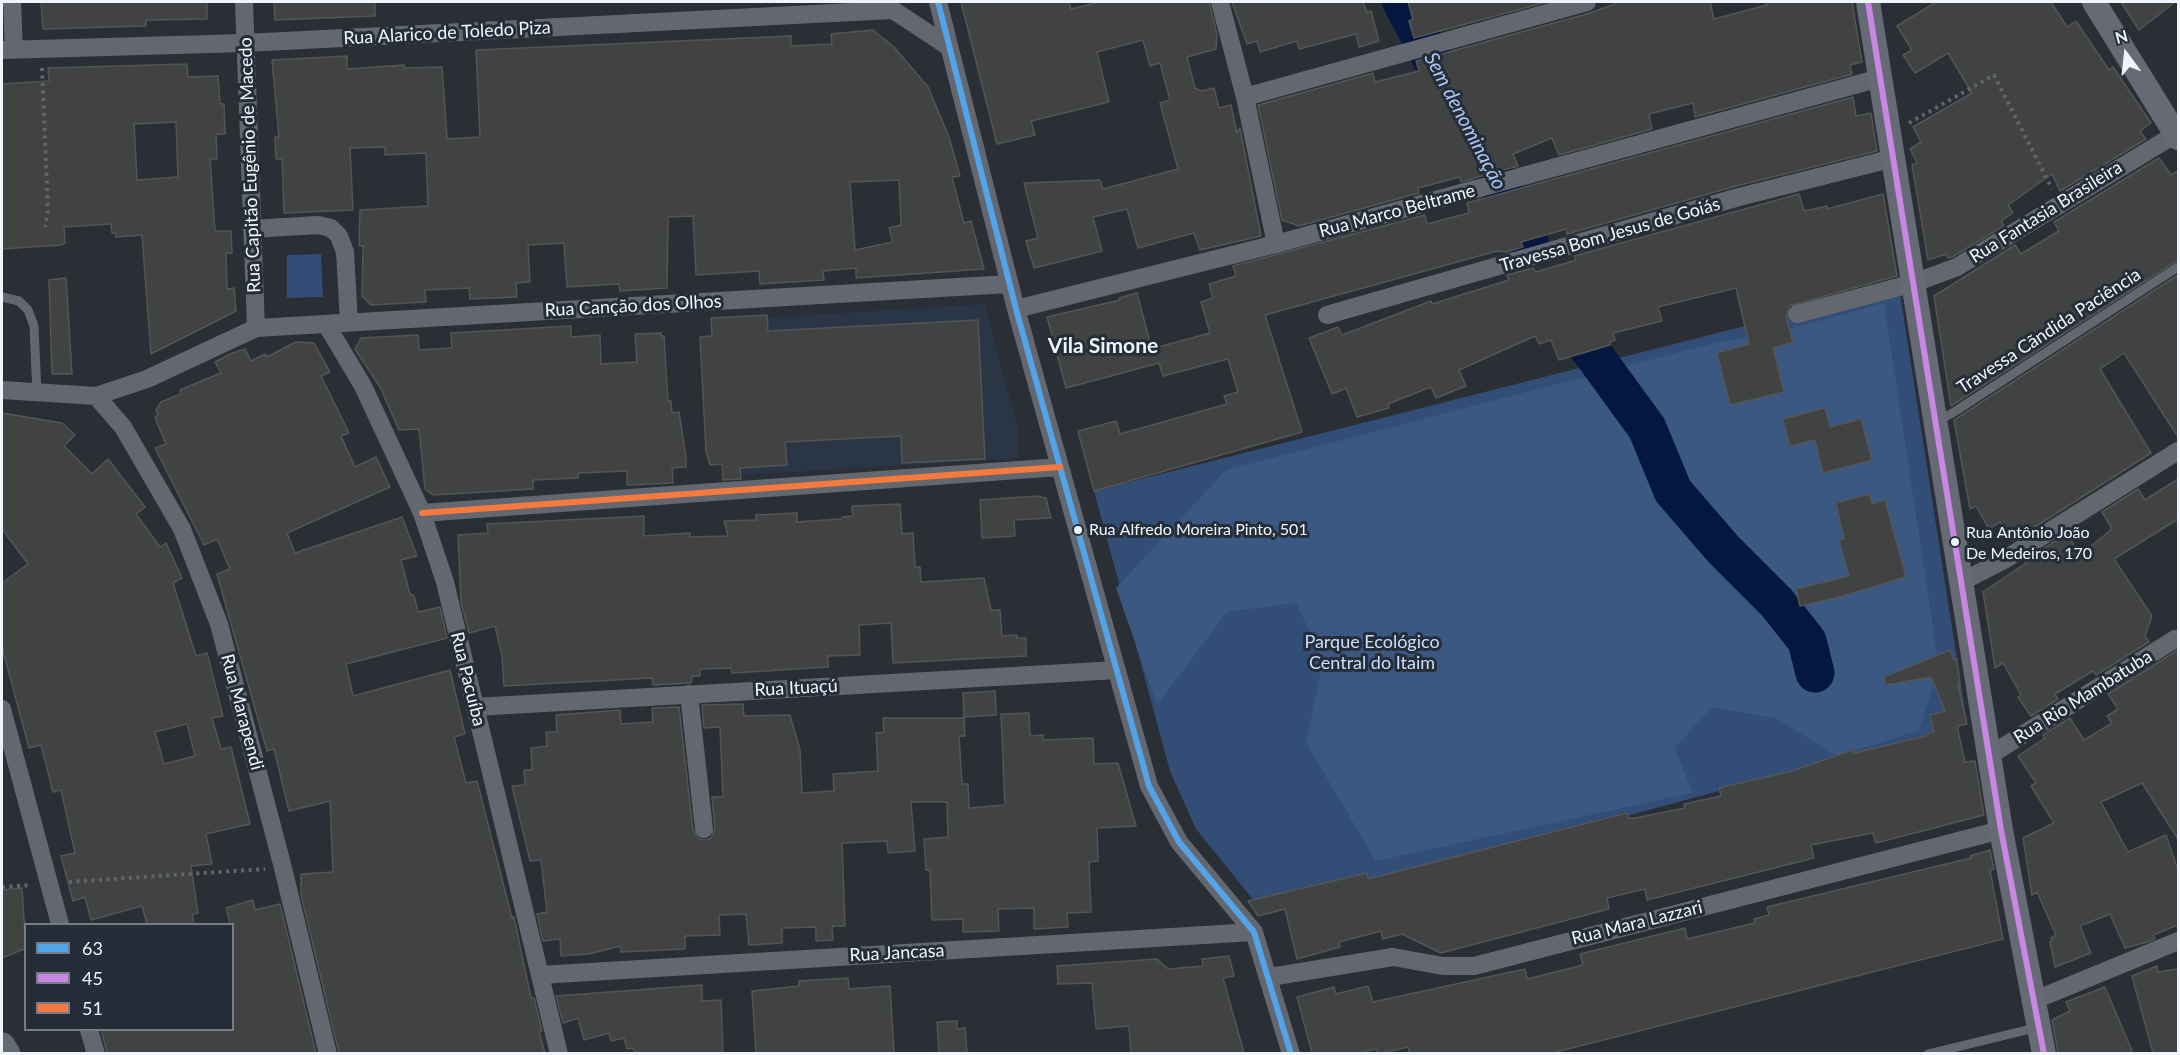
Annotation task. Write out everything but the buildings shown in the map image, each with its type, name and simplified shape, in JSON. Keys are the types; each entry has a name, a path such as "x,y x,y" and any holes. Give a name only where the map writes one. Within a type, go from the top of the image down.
{"main road":[{"path":"2,1046 7,1053"}],"street":[{"path":"8,50 12,2"},
{"name":"Rua Capitão Eugênio de Macedo","path":"244,2 256,328"},
{"path":"938,2 1009,284 1149,786 1179,842 1254,932 1270,977 1291,1053"},
{"path":"1220,2 1245,98 1276,244"},
{"path":"1245,98 1587,2"},
{"path":"1868,2 1963,581 2001,830 2044,1053"},
{"path":"2094,2 2177,136"},
{"path":"886,6 950,46"},
{"name":"Rua Alarico de Toledo Piza","path":"8,50 245,43 886,6"},
{"name":"Rua Marco Beltrame","path":"1016,309 1276,244 1880,78"},
{"name":"Rua Fantasia Brasileira","path":"1797,314 1914,283 1957,267 2059,202 2177,136"},
{"name":"Travessa Bom Jesus de Goiás","path":"1327,315 1739,197 1894,158"},
{"path":"252,229 318,225 331,228 339,236 345,252 349,322"},
{"name":"Rua Canção dos Olhos","path":"256,328 1009,284"},
{"name":"Rua Pacuíba","path":"326,324 363,386 422,513 445,582 560,1053"},
{"path":"2,390 96,396 147,379 256,328"},
{"name":"Rua Marapendi","path":"96,396 123,427 182,529 219,624 283,868 328,1053"},
{"path":"1963,581 2004,560 2178,451"},
{"path":"422,513 1060,467"},
{"name":"Rua Rio Mambatuba","path":"1990,755 2175,639"},
{"name":"Rua Ituaçú","path":"475,707 1116,670"},
{"path":"689,694 704,829"},
{"path":"2,709 60,923"},
{"name":"Rua Mara Lazzari","path":"1270,977 1393,957 1443,966 1474,966 2001,830"},
{"name":"Rua Jancasa","path":"540,975 1254,932"},
{"path":"2035,1000 2178,941"},
{"path":"90,1031 96,1053"}],"lane":[{"name":"Travessa Cãndida Paciência","path":"1936,421 1951,414 2178,267"},
{"path":"2,297 19,301 28,310 34,326 37,394"},
{"path":"1928,1053 2040,1027"}],"path":[{"path":"41,49 48,210 45,227"},
{"path":"1890,133 1994,75 2059,202"},
{"path":"2,887 283,868"}],"shaded area":[{"path":"985,304 1018,429 1019,458 731,476 725,320"}],"green space":[{"path":"321,254 323,297 287,298 287,255"},
{"name":"Parque Ecológico Central do Itaim","path":"1899,287 1967,724 1272,912 1255,902 1196,829 1170,771 1094,491"},
{"name":"Parque Ecológico Central do Itaim","path":"1884,303 1939,667 1919,731 1836,756 1778,719 1712,707 1675,748 1693,793 1376,861 1306,743 1323,660 1296,603 1227,612 1157,705 1116,588 1226,470 1715,343 1785,330"}],"waterway":[{"name":"Sem denominação","path":"1402,2 1529,240"},
{"path":"1563,306 1577,332 1647,428 1673,491 1724,550 1777,603 1807,641 1815,673"}],"transit line":[{"name":"63","path":"938,2 1016,309 1149,786 1179,842 1254,932 1291,1054"},
{"name":"45","path":"1868,2 2001,830 2044,1054"},
{"name":"51","path":"422,513 1060,467"}],"place":[{"name":"Rua Alfredo Moreira Pinto, 501","path":"1078,530"},
{"name":"Rua Antônio João De Medeiros, 170","path":"1955,542"}],"district":[{"name":"Vila Simone","path":"1103,346"}]}
